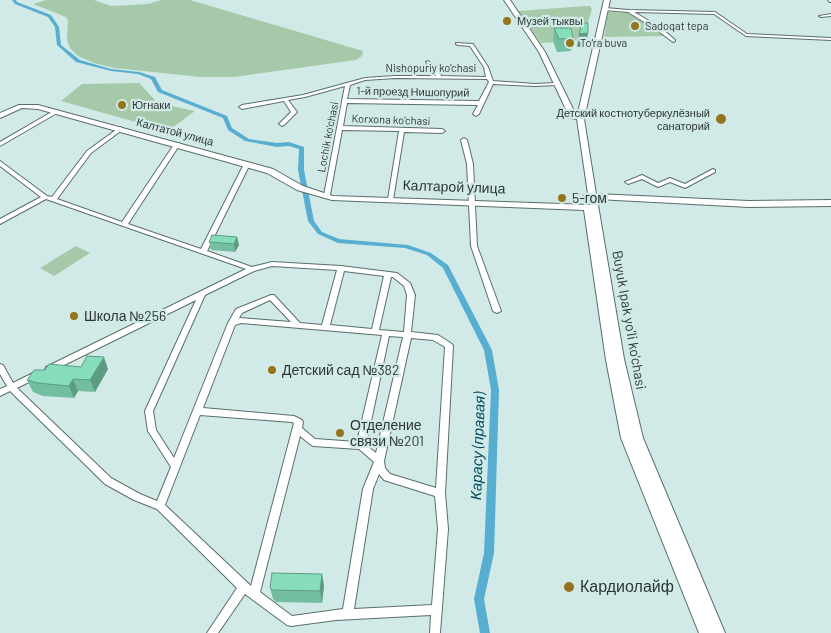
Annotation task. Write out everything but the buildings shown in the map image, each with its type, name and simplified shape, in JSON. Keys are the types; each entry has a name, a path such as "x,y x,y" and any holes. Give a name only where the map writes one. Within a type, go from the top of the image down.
{"main road":[{"path":"507,0 536,42 574,118"},
{"name":"Buyuk Ipak yo'li ko'chasi","path":"589,196 580,119 603,9 603,0"},
{"name":"Buyuk Ipak yo'li ko'chasi","path":"607,0 574,118 637,438 718,633"},
{"name":"Калтатой улица","path":"9,110 28,105 177,144 270,171 300,188 313,192"},
{"path":"0,109 9,110"},
{"path":"0,116 9,110"},
{"name":"Калтарой улица","path":"313,192 332,198 391,198 591,208"},
{"path":"589,196 749,204 831,202"},
{"name":"Buyuk Ipak yo'li ko'chasi","path":"591,208 611,360 627,438 706,633"}],"street":[{"path":"603,9 715,13 746,35 831,39"},
{"path":"629,11 660,29 673,41"},
{"path":"821,16 830,16"},
{"path":"458,44 471,45 486,67 490,80 476,114"},
{"path":"428,62 437,70 439,78"},
{"name":"Nishopuriy ko'chasi","path":"242,107 285,100 364,77 439,78 490,80 536,85 556,84"},
{"name":"Lochik ko'chasi","path":"326,195 348,83"},
{"path":"282,124 294,112 285,100"},
{"name":"1-й проезд Нишопурий","path":"345,101 481,103"},
{"path":"0,144 55,112"},
{"name":"Korxona ko'chasi","path":"340,128 442,131"},
{"path":"53,200 89,152 120,129"},
{"path":"391,198 402,130"},
{"path":"464,140 470,164 474,246 497,311"},
{"path":"124,224 177,144"},
{"path":"0,163 45,197 252,269"},
{"path":"203,252 247,164"},
{"path":"628,182 642,177 658,185 670,180 685,186 713,171"},
{"path":"0,222 45,197"},
{"path":"0,393 252,269 272,264 341,268 395,275 407,285 411,295 408,336 378,461 368,489 348,614"},
{"path":"325,328 341,268"},
{"path":"376,332 388,274"},
{"path":"175,466 152,431 149,411 202,294"},
{"path":"160,506 232,323 239,311 271,297 299,326"},
{"path":"232,323 241,320 435,337 449,346 440,493 443,529 436,633"},
{"path":"361,446 386,333"},
{"path":"0,367 12,388 108,481 137,497 160,506 249,591 291,621 348,614 437,610"},
{"path":"197,411 298,420 297,429 249,591 212,633"},
{"path":"297,429 313,442 361,446 378,461 381,470 387,476 440,493"}],"green space":[{"path":"46,0 94,0 111,6 148,4 161,0 190,0 363,51 362,56 356,60 234,77 201,77 114,68 94,63 78,56 70,48 67,40 68,21 66,17 33,4"},
{"path":"590,6 592,9 584,35 580,34 576,41 541,43 518,11"},
{"path":"608,12 628,13 666,36 604,37"},
{"name":"Югнаки","path":"139,83 155,100 153,102 195,111 168,131 61,101 82,84"},
{"path":"76,246 90,253 54,276 40,268"}],"waterway":[{"name":"Карасу (правая)","path":"14,0 16,3 50,16 57,27 59,45 78,61 111,70 139,73 153,78 160,91 225,117 230,129 247,140 277,145 289,144 302,148 301,170 311,221 320,233 338,241 406,246 429,254 446,267 488,350 495,390 489,553 479,599 485,633"}],"place":[{"name":"Музей тыквы","path":"507,21"},
{"name":"Sadoqat tepa","path":"635,26"},
{"name":"To‘ra buva","path":"570,43"},
{"name":"Югнаки","path":"122,105"},
{"name":"Детский костнотуберкулёзный санаторий","path":"721,119"},
{"name":"5-гом","path":"562,198"},
{"name":"Школа №256","path":"74,316"},
{"name":"Детский сад №382","path":"272,370"},
{"name":"Отделение связи №201","path":"340,433"},
{"name":"Кардиолайф","path":"569,587"}]}
